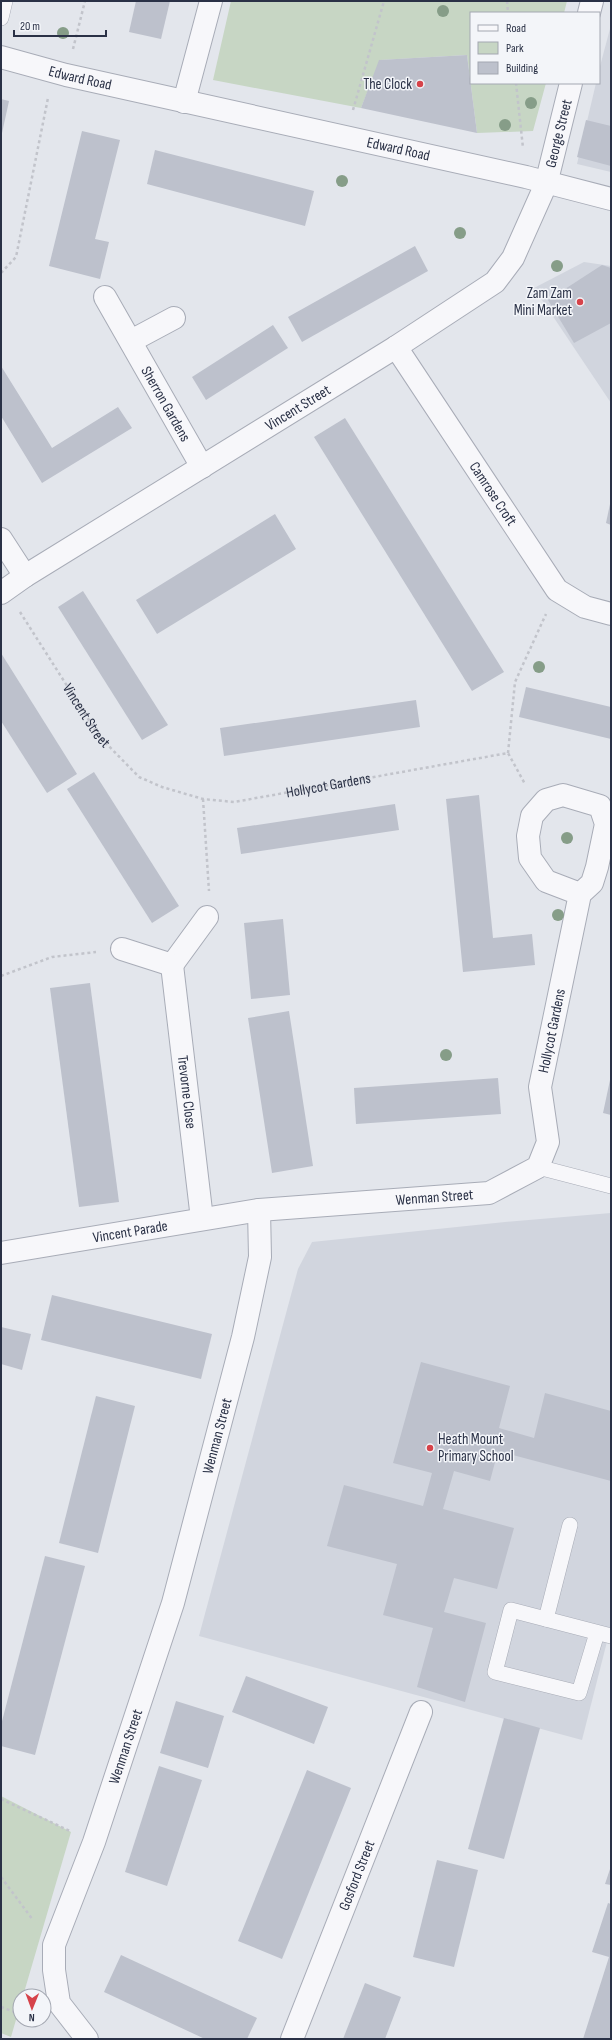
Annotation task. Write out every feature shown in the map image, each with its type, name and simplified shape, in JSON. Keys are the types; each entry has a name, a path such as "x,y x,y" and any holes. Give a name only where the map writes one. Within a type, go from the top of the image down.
{"street":[{"path":"184,102 211,1"},
{"path":"589,12 592,1"},
{"name":"Edward Road","path":"1,57 60,73 184,102 536,180 611,200"},
{"name":"George Street","path":"536,180 571,84"},
{"name":"Vincent Street","path":"3,591 396,347 495,282 513,258 536,180"},
{"name":"Sherron Gardens","path":"105,298 202,467"},
{"path":"131,341 174,318"},
{"name":"Camrose Croft","path":"396,347 557,590 585,607 611,614"},
{"path":"1,539 25,576"},
{"name":"Hollycot Gardens","path":"538,808 546,800 563,795 600,806 606,824 592,883 580,894 540,1087 548,1142 538,1167"},
{"path":"538,808 532,816 528,836 530,858 546,880 580,894"},
{"path":"122,949 172,965 207,917"},
{"name":"Trevorne Close","path":"172,965 202,1219"},
{"name":"Wenman Street","path":"87,2039 59,2003 54,1970 54,1945 94,1842 173,1603 243,1337 260,1257 259,1210 489,1193 538,1167"},
{"name":"Vincent Parade","path":"1,1253 259,1210"},
{"name":"Gosford Street","path":"292,2039 421,1712"}],"lane":[{"path":"1,18 5,1"},
{"path":"538,1167 611,1186"},
{"path":"546,1619 570,1525"},
{"path":"511,1610 604,1635 579,1693 495,1672 511,1610"}],"path":[{"path":"1,273 16,257 60,73 85,1"},
{"path":"346,138 384,1"},
{"path":"507,1 508,12"},
{"path":"516,84 536,180"},
{"path":"538,808 508,753 515,682 557,590"},
{"name":"Vincent Street","path":"3,591 99,736 139,777 162,787 203,799"},
{"name":"Hollycot Gardens","path":"203,799 234,802 508,753"},
{"path":"203,799 210,888 207,917"},
{"path":"1,976 52,957 122,949"},
{"path":"1,1799 94,1842"},
{"path":"1,1877 23,1908 54,1945"},
{"path":"1,2007 12,2011"}],"shaded area":[{"path":"611,25 611,172 577,164 596,84 600,84 600,66"},
{"path":"584,262 611,266 611,403 534,288"},
{"name":"Heath Mount Primary School","path":"611,1213 611,1626 582,1740 199,1636 298,1269 312,1242 505,1222"}],"green space":[{"path":"231,1 567,1 564,12 470,12 470,78 467,55 380,60 361,108 213,80"},
{"path":"471,84 546,84 533,131 477,133"},
{"path":"1,1796 71,1832 25,1988 12,1988 12,2028 14,2028 11,2037 1,2033"}],"building":[{"path":"136,1 170,1 161,39 129,32"},
{"name":"The Clock","path":"467,55 477,133 361,108 379,60"},
{"path":"1,99 9,101 2,133 1,132"},
{"path":"586,120 611,126 611,166 577,157"},
{"path":"82,131 120,140 95,239 109,242 100,279 49,266"},
{"path":"155,150 314,191 305,226 147,184"},
{"path":"415,246 428,271 302,342 288,317"},
{"path":"602,265 611,268 611,323 574,343 548,300"},
{"path":"273,325 288,348 206,400 192,377"},
{"path":"1,366 52,448 118,407 132,428 42,483 1,416"},
{"path":"345,418 504,672 472,691 314,437"},
{"path":"611,504 611,525 606,523"},
{"path":"275,514 296,549 157,634 136,600"},
{"path":"83,591 168,725 142,740 58,607"},
{"path":"1,653 77,774 47,793 1,721"},
{"path":"526,687 611,707 611,739 519,717"},
{"path":"416,700 420,727 224,756 220,728"},
{"path":"94,772 179,906 152,923 67,789"},
{"path":"479,795 493,938 532,934 535,965 463,972 446,799"},
{"path":"395,804 399,830 241,854 237,828"},
{"path":"283,919 290,995 251,999 244,923"},
{"path":"90,983 119,1202 79,1207 50,988"},
{"path":"289,1011 313,1166 272,1173 248,1018"},
{"path":"498,1078 501,1114 356,1124 354,1088"},
{"path":"611,1080 611,1115 603,1113"},
{"path":"52,1295 212,1334 201,1379 41,1340"},
{"path":"1,1327 31,1334 22,1370 1,1364"},
{"path":"421,1362 510,1386 499,1428 534,1438 545,1393 611,1411 611,1481 498,1451 490,1481 454,1471 443,1509 514,1528 497,1589 454,1578 444,1612 486,1623 465,1702 417,1687 433,1628 383,1615 397,1564 327,1546 344,1485 423,1506 432,1473 393,1463"},
{"path":"96,1396 135,1406 98,1553 59,1543"},
{"path":"45,1556 85,1566 35,1755 1,1746 1,1725"},
{"path":"246,1676 328,1707 314,1744 232,1712"},
{"path":"176,1701 224,1716 208,1768 160,1753"},
{"path":"504,1718 540,1728 504,1859 468,1849"},
{"path":"159,1766 202,1780 167,1886 125,1872"},
{"path":"307,1770 351,1788 282,1959 238,1941"},
{"path":"437,1860 478,1870 454,1967 413,1957"},
{"path":"611,1866 611,1885 605,1884"},
{"path":"608,1903 611,1904 611,2039 583,2039 609,1957 592,1952"},
{"path":"121,1955 257,2018 247,2039 205,2039 104,1992"},
{"path":"365,1983 401,1997 385,2039 343,2039"}],"place":[{"name":"The Clock","path":"420,84"},
{"name":"Zam Zam Mini Market","path":"580,302"},
{"name":"Heath Mount Primary School","path":"430,1448"}]}
